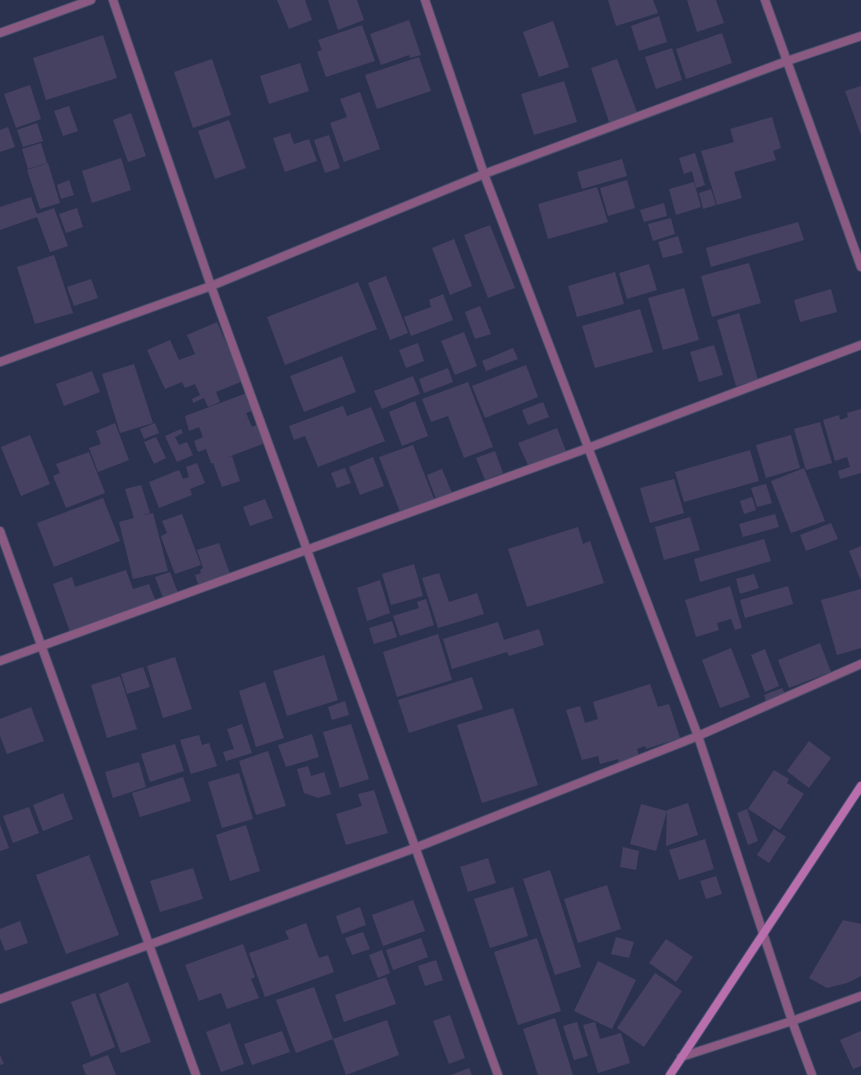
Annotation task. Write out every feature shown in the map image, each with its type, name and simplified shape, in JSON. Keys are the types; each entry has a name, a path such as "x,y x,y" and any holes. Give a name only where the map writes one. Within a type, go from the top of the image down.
{"main road":[{"path":"670,1075 861,786"}],"street":[{"path":"0,33 90,0"},
{"path":"113,0 211,286 498,1075"},
{"path":"425,0 484,174 698,736 792,1021 812,1075"},
{"path":"765,0 861,267"},
{"path":"0,362 211,286 484,174 787,61 861,36"},
{"path":"0,661 588,448 861,345"},
{"path":"0,530 196,1075"},
{"path":"0,999 415,848 698,736 861,664"},
{"path":"681,1057 792,1021 861,996"}],"building":[{"path":"277,0 305,0 312,20 289,29"},
{"path":"328,0 357,0 364,20 338,30"},
{"path":"608,0 653,0 658,13 616,26"},
{"path":"687,0 716,0 724,23 697,32"},
{"path":"659,16 667,42 639,51 631,26"},
{"path":"409,20 421,55 410,58 409,55 381,65 370,34"},
{"path":"553,21 569,67 539,77 523,32"},
{"path":"362,25 375,61 326,77 317,52 322,50 318,40"},
{"path":"722,33 732,63 686,79 676,49"},
{"path":"103,35 117,78 46,100 33,58"},
{"path":"672,48 682,80 656,89 645,57"},
{"path":"419,57 431,91 377,109 365,75"},
{"path":"212,59 231,115 193,128 174,72"},
{"path":"617,59 638,115 610,125 591,68"},
{"path":"300,63 309,91 269,104 260,76"},
{"path":"564,81 577,122 534,135 521,94"},
{"path":"30,85 41,119 16,128 4,94"},
{"path":"861,86 861,135 845,91"},
{"path":"360,92 380,149 344,162 330,123 347,117 340,99"},
{"path":"69,106 78,131 63,136 54,111"},
{"path":"131,113 146,156 128,162 113,120"},
{"path":"772,117 781,148 773,151 776,160 734,172 742,198 717,205 701,151 734,142 730,129"},
{"path":"229,120 246,168 215,179 198,131"},
{"path":"37,123 43,141 23,147 17,130"},
{"path":"8,127 15,147 0,152 0,130"},
{"path":"290,133 294,144 309,139 317,161 285,172 273,138"},
{"path":"329,135 340,168 325,173 314,140"},
{"path":"41,143 47,163 28,169 22,149"},
{"path":"695,153 705,185 696,188 692,171 684,174 679,158"},
{"path":"121,158 131,190 92,203 82,171"},
{"path":"622,159 627,176 582,189 577,172"},
{"path":"48,163 60,203 40,209 27,170"},
{"path":"69,180 74,195 61,199 57,185"},
{"path":"627,180 635,208 608,216 600,188"},
{"path":"694,182 701,207 676,215 669,189"},
{"path":"597,187 608,222 548,239 538,204"},
{"path":"711,189 716,205 703,209 699,193"},
{"path":"31,197 37,214 54,208 68,246 50,252 37,217 0,230 0,207"},
{"path":"664,203 667,216 644,222 640,210"},
{"path":"77,208 83,227 66,233 59,214"},
{"path":"671,218 675,234 653,241 648,224"},
{"path":"798,222 804,240 711,267 706,248"},
{"path":"490,225 515,288 488,298 464,235"},
{"path":"678,236 683,253 663,258 658,242"},
{"path":"454,239 472,286 450,295 432,248"},
{"path":"54,255 73,313 35,324 17,267"},
{"path":"749,263 761,303 712,317 701,276"},
{"path":"649,264 657,290 627,299 619,273"},
{"path":"615,272 624,304 577,317 568,286"},
{"path":"386,276 408,333 390,340 368,283"},
{"path":"91,279 98,298 74,306 67,287"},
{"path":"358,282 377,329 285,365 267,317"},
{"path":"684,288 699,340 663,350 648,298"},
{"path":"831,289 837,312 800,322 794,300"},
{"path":"443,294 453,320 411,336 404,317 431,307 429,300"},
{"path":"480,306 491,334 475,339 465,312"},
{"path":"640,309 653,352 595,368 582,326"},
{"path":"739,313 758,380 736,386 717,320"},
{"path":"217,322 243,381 216,392 220,402 208,407 204,398 193,403 192,399 200,395 195,384 185,388 182,382 165,389 147,350 170,340 179,360 195,354 187,335"},
{"path":"464,332 477,366 455,375 441,341"},
{"path":"418,343 424,361 406,368 399,350"},
{"path":"714,345 723,375 699,382 690,352"},
{"path":"513,348 518,359 486,371 482,361"},
{"path":"342,356 356,392 304,412 290,376"},
{"path":"134,364 153,423 120,433 102,374"},
{"path":"526,365 538,397 485,418 472,386"},
{"path":"448,368 453,382 424,393 419,379"},
{"path":"92,371 100,392 64,406 56,384"},
{"path":"413,376 420,394 382,409 374,391"},
{"path":"468,382 493,447 464,458 448,416 431,422 422,399"},
{"path":"247,393 254,410 246,413 252,427 258,424 265,443 225,458 232,456 240,481 222,487 206,449 198,452 194,441 203,437 199,427 189,431 185,416"},
{"path":"415,401 428,436 402,446 389,412"},
{"path":"543,402 549,417 528,425 522,410"},
{"path":"343,406 347,416 371,407 385,441 318,467 305,436 294,440 289,426"},
{"path":"861,409 861,473 840,479 838,471 850,467 847,457 835,461 823,420 839,415 840,420 848,417 847,413"},
{"path":"820,422 832,463 806,470 794,429"},
{"path":"115,423 129,460 98,472 89,448 101,444 96,431"},
{"path":"155,423 159,433 144,439 140,429"},
{"path":"557,428 566,451 528,465 518,443"},
{"path":"181,429 183,433 175,437 179,445 187,442 193,455 177,462 165,436"},
{"path":"30,435 50,484 21,496 1,447"},
{"path":"791,435 800,468 766,478 756,445"},
{"path":"156,437 166,458 154,464 144,442"},
{"path":"413,445 434,499 400,512 379,457"},
{"path":"750,450 759,481 684,502 675,472"},
{"path":"495,451 503,473 485,480 476,458"},
{"path":"89,452 105,493 66,508 53,476 60,473 56,464"},
{"path":"373,457 384,486 360,495 349,467"},
{"path":"197,463 205,483 190,489 192,495 159,508 149,482 179,470 183,479 189,477 186,467"},
{"path":"345,468 351,483 337,488 331,473"},
{"path":"804,468 825,521 791,533 771,481"},
{"path":"442,469 452,493 436,499 427,475"},
{"path":"674,479 684,513 650,523 640,488"},
{"path":"766,484 772,503 757,507 751,488"},
{"path":"141,485 150,513 140,516 153,513 168,571 133,579 119,522 134,518 125,489"},
{"path":"752,497 756,510 744,514 740,501"},
{"path":"103,498 120,541 54,567 37,523"},
{"path":"265,499 273,518 250,526 243,507"},
{"path":"182,514 201,565 175,574 161,537 167,533 162,521"},
{"path":"775,514 779,527 743,537 739,524"},
{"path":"690,517 700,550 664,560 655,527"},
{"path":"831,523 838,539 806,551 800,535"},
{"path":"578,527 583,544 590,541 604,583 527,607 508,549"},
{"path":"764,539 771,561 700,582 694,559"},
{"path":"219,543 230,574 198,584 195,575 201,573 200,570 203,568 197,550"},
{"path":"861,546 861,581 849,551"},
{"path":"414,564 423,596 391,605 382,574"},
{"path":"126,570 133,589 149,584 156,602 70,632 53,584 72,577 75,587"},
{"path":"170,572 178,593 163,598 155,577"},
{"path":"439,573 449,602 477,593 484,614 438,628 422,578"},
{"path":"754,574 759,588 740,594 736,579"},
{"path":"380,580 390,613 367,621 357,588"},
{"path":"730,586 742,628 735,630 731,619 717,623 719,630 696,637 685,600"},
{"path":"788,586 793,604 745,618 740,600"},
{"path":"861,589 861,648 837,655 821,600"},
{"path":"426,599 434,625 400,636 393,616 419,608 417,602"},
{"path":"392,621 397,637 374,644 369,628"},
{"path":"498,622 504,640 539,629 544,645 509,656 507,652 452,669 443,639"},
{"path":"438,634 452,680 397,697 383,652"},
{"path":"820,643 831,672 789,688 778,660"},
{"path":"731,648 750,697 720,708 702,660"},
{"path":"765,649 779,686 765,692 751,655"},
{"path":"324,655 338,700 287,716 273,671"},
{"path":"175,657 192,709 163,718 147,666"},
{"path":"143,667 150,687 127,694 121,674"},
{"path":"120,676 137,729 107,738 91,685"},
{"path":"472,677 483,709 409,733 398,700"},
{"path":"265,682 284,738 256,747 239,691"},
{"path":"650,684 658,707 669,704 680,738 646,749 645,746 637,749 639,756 619,763 618,759 600,764 598,756 582,760 566,710 580,706 585,723 598,719 593,702"},
{"path":"782,688 786,696 767,704 764,695"},
{"path":"345,701 349,715 332,720 328,707"},
{"path":"31,707 44,741 7,754 0,736 0,719"},
{"path":"513,708 538,785 482,803 457,725"},
{"path":"242,724 252,753 226,761 223,752 234,749 227,729"},
{"path":"351,724 369,779 340,788 323,732"},
{"path":"312,734 319,757 286,767 278,745"},
{"path":"199,735 202,745 209,743 217,766 191,774 180,740"},
{"path":"809,741 831,758 809,788 787,771"},
{"path":"175,744 184,771 150,782 141,754"},
{"path":"268,751 286,806 256,815 239,761"},
{"path":"139,762 146,787 113,798 105,772"},
{"path":"308,766 311,776 324,772 331,794 318,798 304,793 297,769"},
{"path":"774,770 789,779 787,783 804,794 780,830 748,809"},
{"path":"239,773 253,819 222,828 208,782"},
{"path":"183,777 191,801 140,817 132,793"},
{"path":"374,790 388,833 346,845 336,814 362,806 358,794"},
{"path":"63,793 73,819 43,831 33,805"},
{"path":"688,803 698,835 666,846 667,810"},
{"path":"641,804 667,811 656,851 630,844"},
{"path":"29,807 39,833 13,843 3,816"},
{"path":"747,809 758,841 748,845 737,813"},
{"path":"0,824 9,848 0,851"},
{"path":"246,825 260,871 230,881 216,835"},
{"path":"774,829 786,837 769,863 757,855"},
{"path":"705,839 714,869 679,880 669,850"},
{"path":"623,847 639,851 636,870 620,867"},
{"path":"89,855 119,935 66,954 36,875"},
{"path":"488,858 496,883 468,892 460,867"},
{"path":"193,868 203,899 160,912 150,881"},
{"path":"550,870 581,967 555,975 523,879"},
{"path":"716,876 722,894 706,899 700,881"},
{"path":"607,885 621,929 578,943 564,899"},
{"path":"513,887 528,936 490,948 474,899"},
{"path":"413,900 425,931 383,946 372,915"},
{"path":"360,907 366,925 342,934 336,916"},
{"path":"843,920 861,924 861,976 847,983 827,988 809,978"},
{"path":"20,921 28,943 5,951 0,938 0,929"},
{"path":"306,923 319,958 328,955 334,972 265,997 249,953 289,939 285,931"},
{"path":"363,932 370,949 352,955 345,938"},
{"path":"616,937 634,942 629,958 611,954"},
{"path":"421,938 428,957 393,970 386,950"},
{"path":"537,938 561,1011 518,1025 494,952"},
{"path":"666,939 693,957 676,982 649,963"},
{"path":"243,944 255,977 251,979 259,998 227,1009 221,993 199,1001 185,965"},
{"path":"382,950 390,973 378,978 369,955"},
{"path":"436,960 443,980 425,986 418,966"},
{"path":"598,961 636,980 612,1029 574,1011"},
{"path":"655,973 682,991 644,1047 617,1028"},
{"path":"386,977 396,1004 344,1022 335,995"},
{"path":"128,982 151,1042 121,1053 99,994"},
{"path":"314,987 333,1039 296,1053 276,1000"},
{"path":"95,993 115,1047 91,1057 71,1002"},
{"path":"450,1015 465,1058 449,1064 433,1021"},
{"path":"555,1018 573,1075 538,1075 523,1029"},
{"path":"387,1020 399,1055 346,1075 333,1039"},
{"path":"577,1022 588,1056 574,1060 563,1026"},
{"path":"595,1022 600,1039 621,1033 630,1063 598,1073 583,1025"},
{"path":"230,1023 244,1064 221,1072 206,1032"},
{"path":"282,1031 290,1052 252,1065 244,1044"},
{"path":"861,1031 861,1066 853,1069 840,1040"},
{"path":"0,1055 4,1064 0,1065"},
{"path":"108,1055 116,1075 86,1075 82,1065"},
{"path":"469,1068 472,1075 451,1075"}]}
